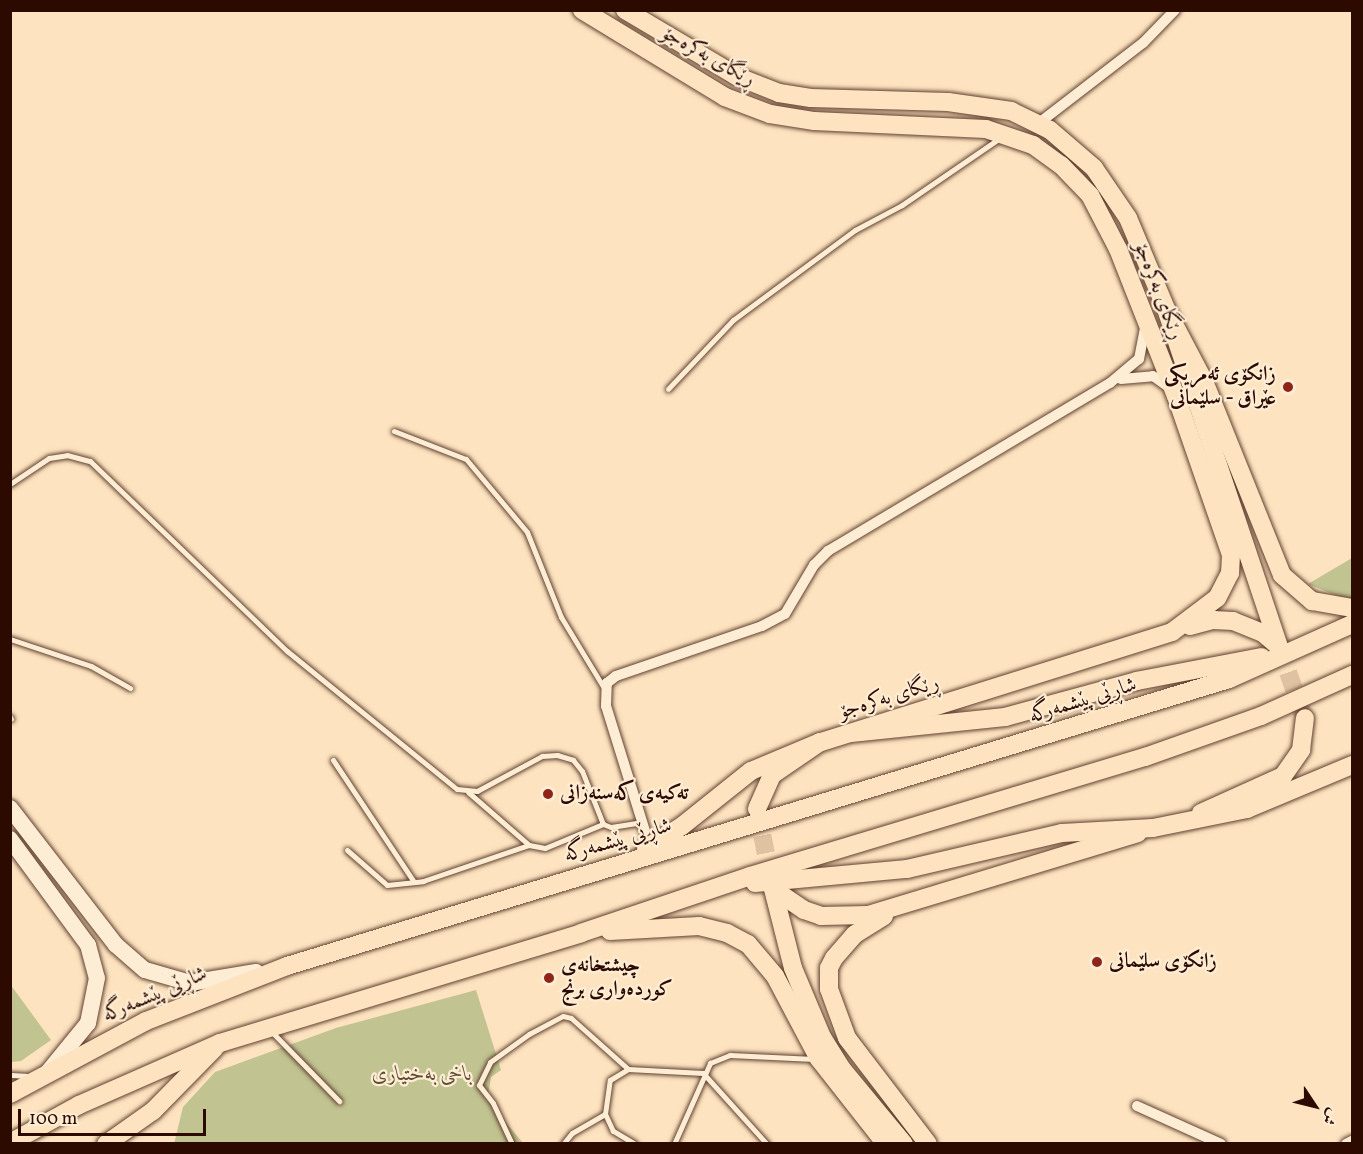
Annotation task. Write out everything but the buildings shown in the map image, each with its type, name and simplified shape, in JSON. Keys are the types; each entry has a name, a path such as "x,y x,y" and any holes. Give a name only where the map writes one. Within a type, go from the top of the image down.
{"main road":[{"name":"ڕێگای بەکرەجۆ","path":"582,10 725,97 770,114 814,121 948,125 1012,137 1053,159 1090,195 1118,249 1144,321 1176,396 1231,555 1230,573 1217,598 1172,632"},
{"name":"ڕێگای بەکرەجۆ","path":"625,10 736,76 779,93 811,98 969,104 1011,111 1039,123 1075,150 1107,184 1128,218 1166,309 1280,647 1263,633 1233,621 1214,620 820,742"},
{"path":"1012,137 1039,123"},
{"path":"1166,309 1204,381 1282,575 1312,601 1353,608"},
{"path":"851,733 1005,717 1137,681 1260,658 1347,628"},
{"name":"شاڕێی پێشمەرگە","path":"10,1094 146,1021 287,966 616,864 769,822 1230,680 1347,628"},
{"path":"10,1143 89,1100 220,1043 1145,757 1261,716 1353,675"},
{"path":"904,1143 842,1069 822,1037 793,968 773,889 804,910 821,916 851,917 894,910 1153,828 1232,801 1283,776 1301,750 1305,718"},
{"path":"616,864 669,836 752,771 820,742"},
{"path":"757,809 772,775 820,742"},
{"path":"722,886 907,870 1041,836 1153,828 1247,809 1353,765"},
{"path":"10,808 130,960 174,981 211,981 287,966"},
{"path":"10,839 68,915 92,956 97,989 88,1023 45,1075"},
{"path":"68,915 85,904"},
{"path":"894,910 855,934 840,950 829,968 829,989 848,1038 927,1143"},
{"path":"581,933 687,926 738,938 760,956 775,976 819,1059 886,1143"},
{"path":"109,1143 153,1111 220,1043"}],"street":[{"path":"1039,123 1143,43 1175,10"},
{"path":"644,827 606,706 604,688 616,676 774,621 792,607 808,575 828,551 1110,383 1139,359 1144,344 1144,321"},
{"path":"1110,383 1134,375 1153,376 1176,396"},
{"path":"1137,1106 1221,1143"},
{"path":"1346,1143 1353,1141"}],"lane":[{"path":"668,389 733,320 855,230 902,205 1012,137"},
{"path":"394,431 466,459 527,532 561,617 604,688"},
{"path":"10,484 49,458 67,455 90,461 287,651 451,786 468,792 529,845"},
{"path":"10,639 91,666 130,688"},
{"path":"468,792 477,790 542,756 564,756 582,771 603,824"},
{"path":"333,760 414,882"},
{"path":"347,850 387,885 414,882 529,845 544,848 603,824 611,827 644,827"},
{"path":"512,1143 493,1103 479,1085 490,1062 530,1034 563,1016 571,1018 628,1069"},
{"path":"268,1028 339,1101"},
{"path":"675,1143 703,1074 710,1064 730,1055 819,1059"},
{"path":"634,1143 613,1131 605,1114 610,1080 628,1069 703,1074 767,1143"},
{"path":"10,1075 45,1075"},
{"path":"563,1143 572,1133 605,1114"}],"green space":[{"path":"1352,558 1352,602 1308,584"},
{"path":"10,984 51,1040 21,1061 11,1062"},
{"name":"باخی بەختیاری","path":"476,990 501,1070 491,1077 487,1100 523,1143 174,1144 183,1107 215,1072 336,1028"}],"tunnel":[{"path":"1279,647 1303,714"},
{"path":"757,809 772,884"}],"place":[{"name":"زانکۆی ئەمریکی عێراق - سلێمانی","path":"1288,387"},
{"name":"تەکیەی کەسنەزانی","path":"548,794"},
{"name":"زانکۆی سلێمانی","path":"1097,962"},
{"name":"چيشتخانەی کوردەواری برنج","path":"549,978"}]}
